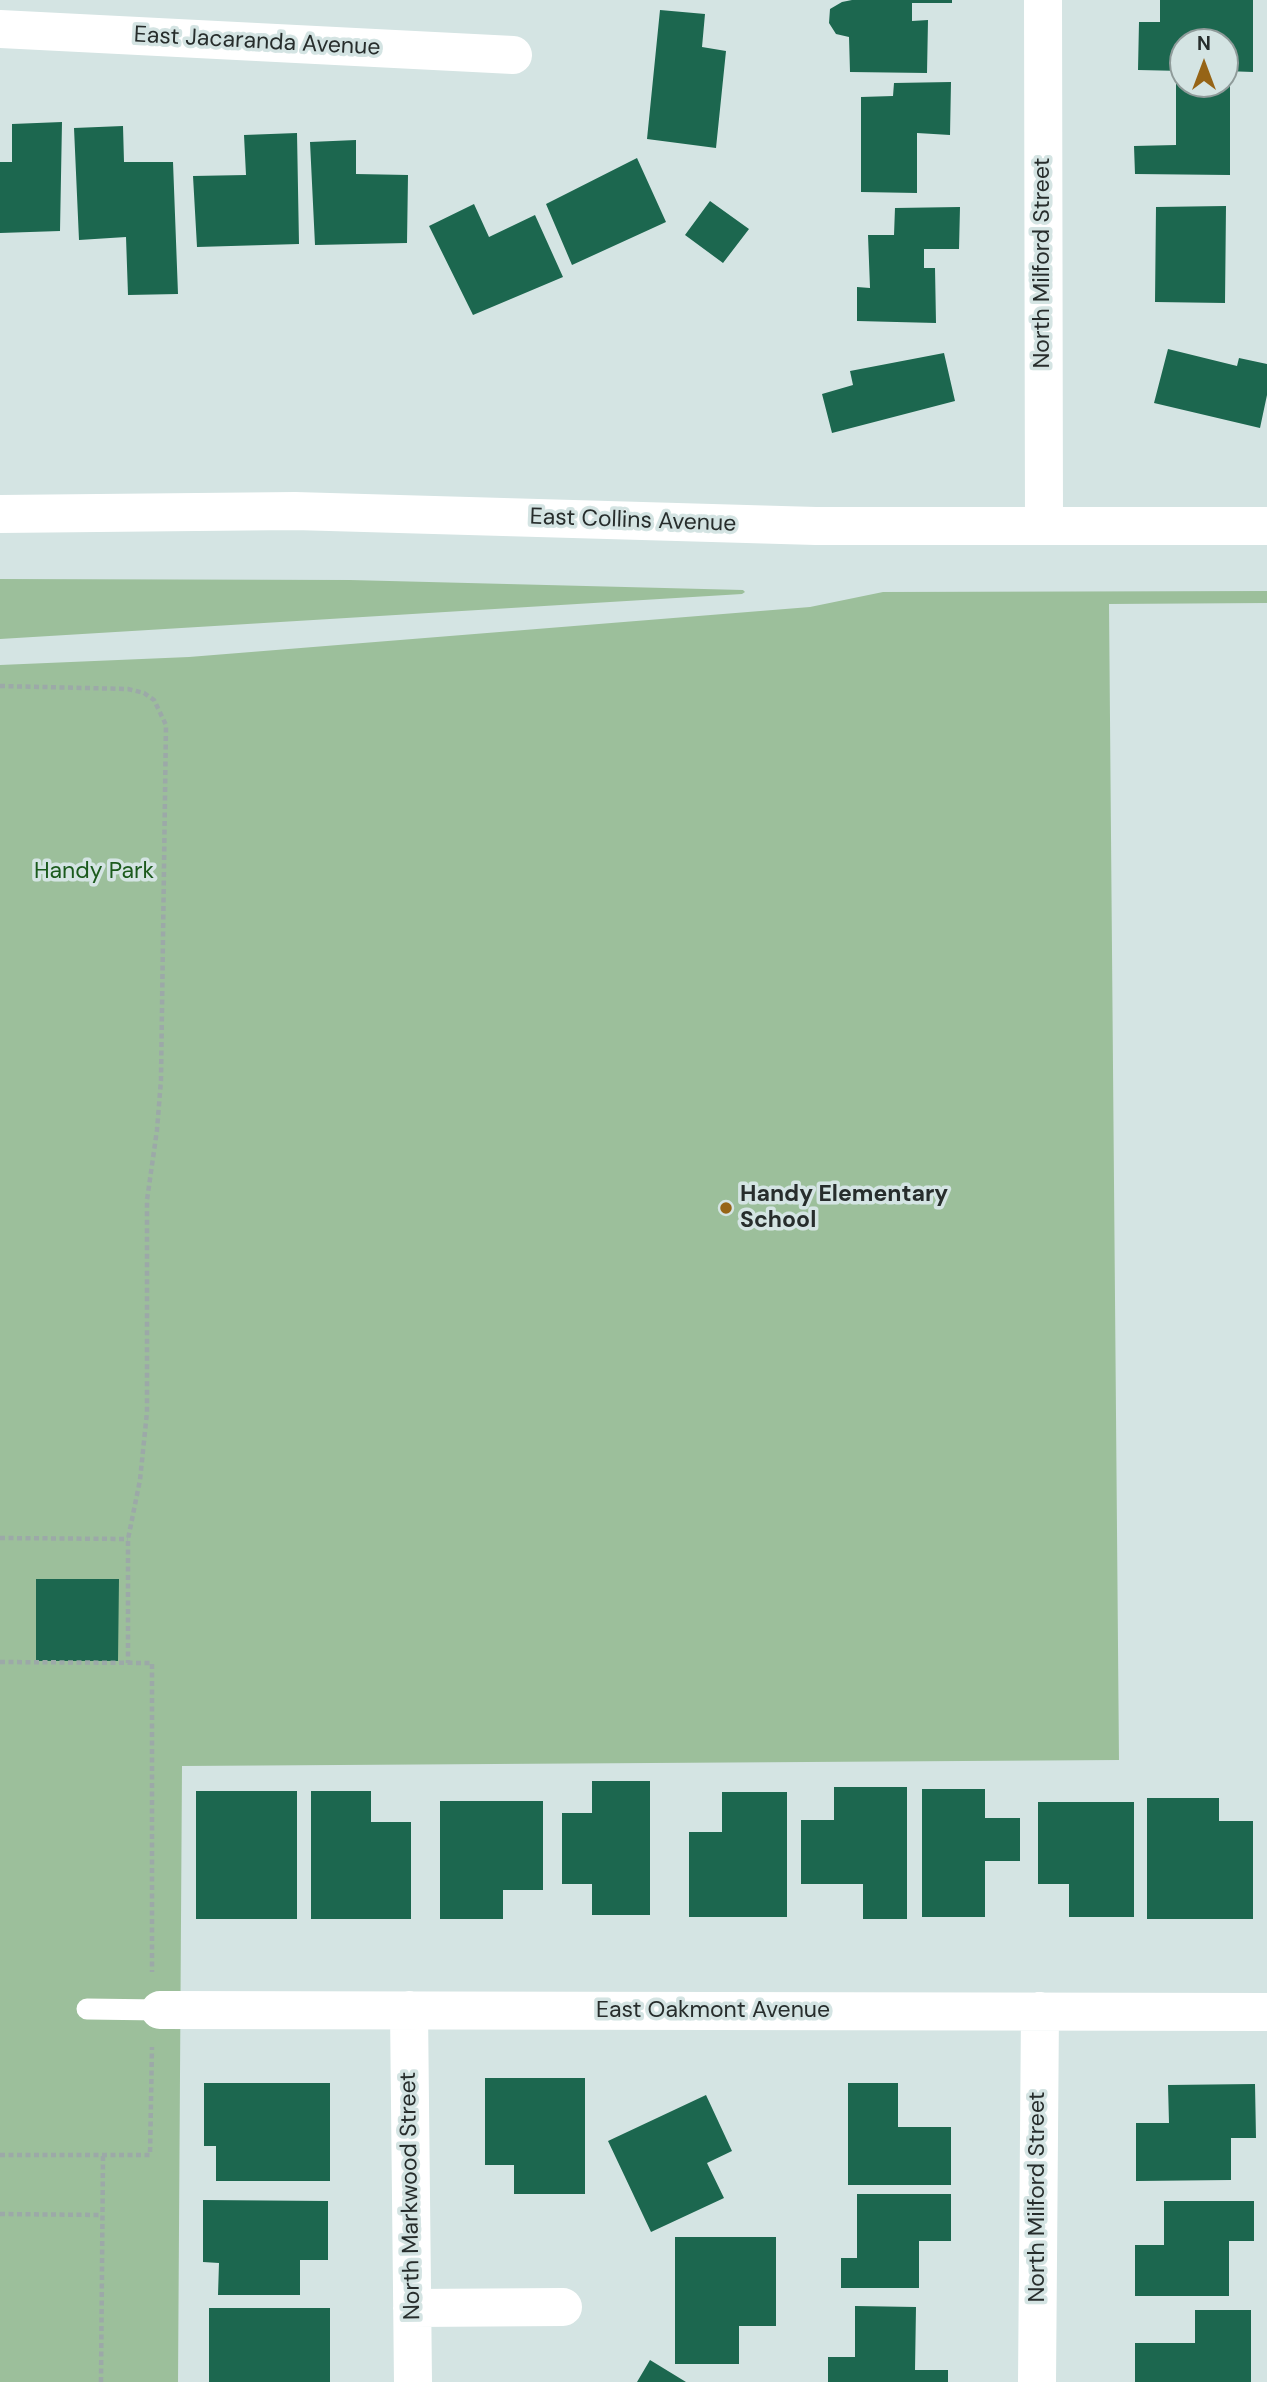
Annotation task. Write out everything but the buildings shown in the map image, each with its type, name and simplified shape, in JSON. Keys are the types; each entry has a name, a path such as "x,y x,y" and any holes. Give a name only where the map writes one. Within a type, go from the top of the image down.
{"street":[{"name":"North Milford Street","path":"1043,0 1044,526"},
{"name":"East Jacaranda Avenue","path":"0,29 513,55"},
{"name":"East Collins Avenue","path":"0,514 295,511 816,526 1267,526"},
{"name":"East Oakmont Avenue","path":"156,2010 1267,2012"},
{"name":"North Markwood Street","path":"409,2010 413,2382"},
{"name":"North Milford Street","path":"1037,2382 1040,2011"},
{"path":"412,2308 563,2307"}],"lane":[{"path":"87,2009 156,2010"}],"path":[{"path":"0,685 128,689 144,693 154,700 166,726 161,1080 145,1231 147,1412 140,1480 128,1539 128,1662"},
{"path":"0,1538 128,1539"},
{"path":"0,1662 152,1662 156,2010 150,2155 0,2155"},
{"path":"101,2382 103,2155"},
{"path":"0,2214 102,2215"}],"green space":[{"path":"0,579 350,580 745,592 0,639"},
{"name":"Handy Elementary School","path":"1267,591 1267,603 1109,604 1119,1760 182,1766 178,2382 0,2382 0,665 189,657 810,607 883,592"}],"place":[{"name":"Handy Elementary School","path":"726,1208"}],"park label":[{"name":"Handy Park","path":"94,872"}]}
